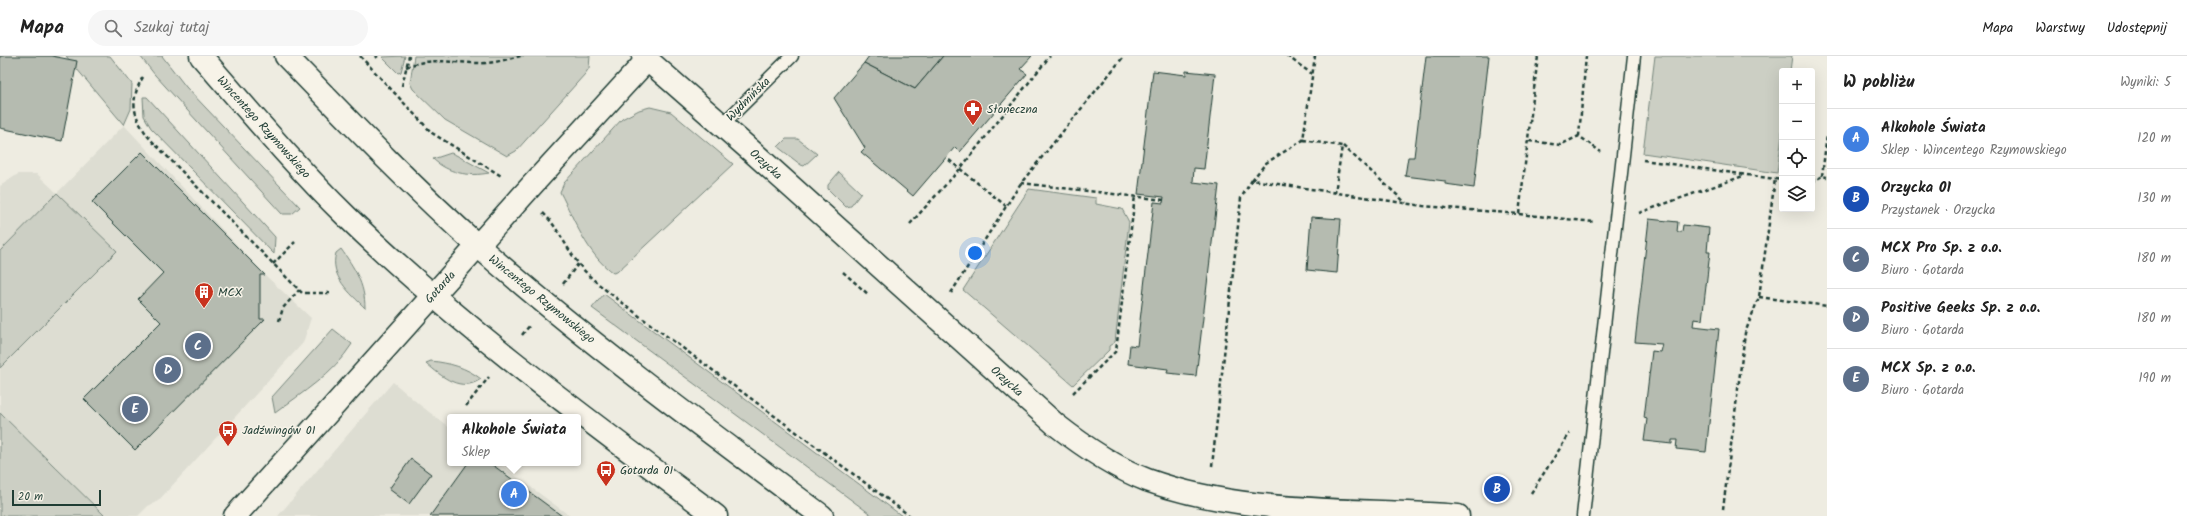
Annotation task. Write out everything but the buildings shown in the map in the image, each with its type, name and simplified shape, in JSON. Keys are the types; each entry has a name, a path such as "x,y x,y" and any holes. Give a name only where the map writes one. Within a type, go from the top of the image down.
{"street":[{"name":"Wincentego Rzymowskiego","path":"201,56 346,216 433,295 525,372 581,414"},
{"name":"Wincentego Rzymowskiego","path":"286,56 395,168 478,246 582,332 822,516"},
{"name":"Gotarda","path":"235,516 645,58"},
{"name":"Orzycka","path":"645,58 722,125 1055,424 1083,445 1109,461 1146,480 1190,494 1234,502 1362,513 1410,512 1458,516"},
{"name":"Wincentego Rzymowskiego","path":"581,414 716,516"}],"lane":[{"name":"Wydmińska","path":"722,125 792,56"},
{"path":"1583,516 1617,221 1634,56"}],"path":[{"path":"360,56 432,133 498,172"},
{"path":"402,86 408,56"},
{"path":"406,68 418,62 432,60 480,64 521,56"},
{"path":"910,224 960,169 1050,56"},
{"path":"935,317 1021,183 1124,56"},
{"path":"1287,56 1312,74"},
{"path":"1303,140 1315,56"},
{"path":"1519,214 1529,141 1538,56"},
{"path":"1579,136 1586,56"},
{"path":"143,77 137,87 135,96 135,111 138,123 150,139 302,293 331,293"},
{"path":"1529,141 1560,145 1579,136"},
{"path":"1579,136 1604,154 1779,180"},
{"path":"1822,176 1827,136"},
{"path":"1212,466 1241,198 1252,180 1266,163 1303,140 1342,146 1406,203"},
{"path":"1335,193 1342,146"},
{"path":"949,160 1006,206"},
{"path":"1252,180 1406,203 1599,223 1600,217 1617,221 1744,175"},
{"path":"1815,180 1822,176 1827,177"},
{"path":"1723,509 1745,333 1759,297 1775,179"},
{"path":"1021,183 1164,200"},
{"path":"1073,393 1116,351 1135,196"},
{"path":"545,214 563,237 578,264 638,315 910,516"},
{"path":"273,264 295,242"},
{"path":"564,282 578,264"},
{"path":"280,321 283,308 299,290"},
{"path":"1759,297 1827,306"},
{"path":"466,406 488,377"},
{"path":"1531,493 1572,429"}],"shaded area":[{"path":"66,56 110,56 132,84 131,109 124,125"},
{"path":"140,56 162,56 186,87 300,207 292,214 282,214 155,75"},
{"path":"405,56 401,72 398,73 382,57"},
{"path":"414,56 590,56 589,68 585,74 516,151 507,156 445,120 413,89 410,83"},
{"path":"1655,56 1792,56 1790,68 1779,68 1779,158 1777,173 1643,153"},
{"path":"143,97 147,97 275,237 274,254 151,128 144,116"},
{"path":"650,107 671,112 733,164 617,272 613,273 589,247 560,192 564,183 622,119 639,110"},
{"path":"124,125 265,275 311,318 303,343 158,501 148,506 138,516 105,516 0,413 0,368 117,251 0,251 0,186 18,174 37,174 57,193"},
{"path":"786,139 798,139 817,154 804,166 801,165 778,147"},
{"path":"451,153 489,173 459,173 445,168 433,159"},
{"path":"839,172 861,193 851,206 846,207 828,189 828,185"},
{"path":"1029,189 1096,198 1096,204 1122,209 1129,222 1115,342 1109,346 1109,350 1073,385 963,290"},
{"path":"57,193 117,251 0,368 0,251"},
{"path":"341,249 358,276 365,299 365,308 347,290 338,277 335,269 335,261 336,253"},
{"path":"604,294 902,516 873,516 592,308"},
{"path":"333,329 352,344 327,373 307,390 275,413 272,397"},
{"path":"431,361 457,366 469,371 481,379 474,383 466,384 452,382 426,363"},
{"path":"393,382 447,426 447,466 502,466 570,516 278,516"},
{"path":"0,413 105,516 0,516"}],"place":[{"name":"Słoneczna","path":"973,126"},
{"name":"MCX","path":"204,309"},
{"name":"MCX Pro Sp. z o.o.","path":"198,346"},
{"name":"Positive Geeks Sp. z o.o.","path":"168,370"},
{"name":"MCX Sp. z o.o.","path":"135,409"},
{"name":"Jadźwingów 01","path":"228,447"},
{"name":"Gotarda 01","path":"606,487"},
{"name":"Orzycka 01","path":"1497,489"},
{"name":"Alkohole Świata","path":"514,494"}]}
